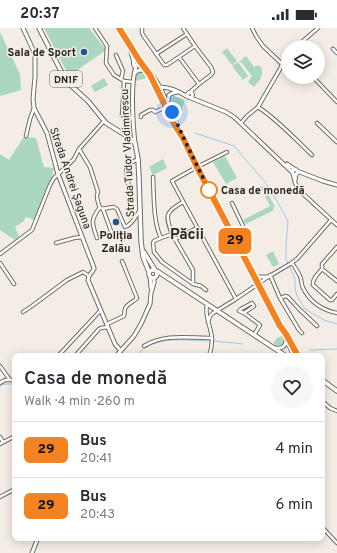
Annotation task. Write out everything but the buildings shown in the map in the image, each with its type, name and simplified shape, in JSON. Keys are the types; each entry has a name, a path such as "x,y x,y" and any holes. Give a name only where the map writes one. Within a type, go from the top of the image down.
{"main road":[{"name":"Strada Andrei Șaguna","path":"22,28 34,54 34,108 47,133 58,174 94,268 88,280 115,344 121,350"},
{"name":"DN1F","path":"39,28 66,79 88,101 104,121 134,141 136,146"},
{"path":"119,28 139,60 153,76 168,104 197,167 280,326 285,339 294,353"},
{"path":"127,41 133,59 134,70"},
{"name":"Strada Tudor Vladimirescu","path":"139,60 134,70 133,128 140,178 140,231 145,262 149,274"},
{"path":"134,76 138,71 142,70 148,72"},
{"path":"159,88 164,87 190,95 226,112 295,172 337,185"},
{"path":"159,88 174,124 183,138"},
{"path":"168,104 169,95 178,92"},
{"path":"120,132 129,134 132,132 133,128"},
{"path":"128,137 133,138 134,135"},
{"name":"Strada Tudor Vladimirescu","path":"142,247 146,257 156,270 165,277 283,353"},
{"path":"149,274 152,270 156,270 157,274 151,290"},
{"path":"149,274 152,277 165,277"},
{"path":"118,353 134,336 150,304 151,290 149,274"},
{"path":"253,275 259,278 269,276"},
{"path":"280,326 286,334 294,353"},
{"path":"274,348 281,348 284,346 286,342 285,339"},
{"path":"325,382 337,391"},
{"path":"32,553 37,541"}],"street":[{"path":"95,28 107,46 106,63 114,75 123,80 133,82"},
{"path":"142,28 143,35 166,66 195,46"},
{"path":"183,28 213,72 194,88 190,95"},
{"path":"252,28 263,46 281,63"},
{"path":"304,40 318,28"},
{"path":"156,54 187,34"},
{"path":"333,49 337,53"},
{"path":"116,55 123,71 122,116 133,118"},
{"path":"179,57 199,84"},
{"path":"240,123 246,116 258,107 281,66"},
{"path":"320,84 337,102"},
{"path":"141,117 141,115 150,110 155,112 166,107"},
{"path":"258,107 278,122 312,155"},
{"path":"26,136 34,108"},
{"path":"0,254 32,230 54,178 74,159 79,149 104,121"},
{"path":"317,123 337,142"},
{"path":"79,149 90,167 98,192 96,194 111,231"},
{"path":"227,152 172,181 236,299"},
{"path":"130,196 126,167 138,159"},
{"path":"295,172 295,183 300,191 337,225"},
{"path":"153,177 156,224 161,238"},
{"path":"183,202 176,206 168,214 167,219 172,234 193,270 193,284"},
{"path":"232,203 243,226"},
{"path":"97,238 93,219 94,214 101,208 114,207 117,209 125,227 128,227 131,224 140,210"},
{"path":"208,322 211,314 298,259 331,220"},
{"path":"175,239 197,228"},
{"path":"172,234 154,241 154,252 162,262 193,284 201,286 206,290"},
{"path":"56,243 82,237"},
{"path":"337,247 322,264 322,269 313,283 315,288 330,300 332,300 337,294"},
{"path":"78,353 99,329 124,316 127,306 137,298 122,260"},
{"path":"0,263 14,284"},
{"path":"291,263 300,276 302,285 311,299 318,306 329,312 337,314"},
{"path":"322,269 337,281"},
{"path":"22,312 67,280 83,272 89,276"},
{"path":"269,276 280,298 302,333"},
{"path":"280,298 285,296 288,297 317,326"},
{"path":"244,313 254,306 252,303 239,311 260,325 254,335"},
{"path":"207,305 206,312 212,338 210,353"},
{"path":"61,353 100,311"},
{"path":"144,346 153,341 173,337 212,338"},
{"path":"0,366 10,380"},
{"path":"0,383 5,380 10,380"},
{"path":"325,404 337,411"},
{"path":"0,436 1,443 12,438"},
{"path":"0,497 12,491"},
{"path":"325,530 337,543"}],"green space":[{"path":"44,28 89,28 106,50 69,76"},
{"path":"0,32 20,74 21,90 0,96"},
{"path":"227,48 237,61 232,65 222,52"},
{"path":"246,56 254,67 259,65 260,67 261,66 262,75 254,87 248,82 252,76 240,61"},
{"path":"238,62 248,76 243,80 232,66"},
{"path":"140,71 144,73 147,78 135,81 136,74"},
{"path":"104,78 108,85 95,92 91,86"},
{"path":"174,96 185,100 179,117 171,100"},
{"path":"24,137 36,138 44,167 54,168 52,177 34,220 26,217 24,221 15,227 19,237 15,240 0,230 0,154 9,160"},
{"path":"225,156 237,178 226,184 213,162"},
{"path":"163,159 167,168 153,175 149,167"},
{"path":"264,186 275,207 273,208 274,210 246,224 243,220 270,206 261,188"},
{"path":"273,251 279,264 273,267 266,255"},
{"path":"282,336 282,345 278,346 273,344 277,338"}],"waterway":[{"path":"195,133 234,146 265,182 288,221 286,259 295,279 297,296 305,309 324,320 337,324"},
{"path":"139,353 148,346 160,342 174,340 210,341"},
{"path":"213,341 243,344"},
{"path":"310,350 337,349"},
{"path":"0,386 12,384"}],"bus line":[{"name":"29","path":"119,28 150,75 174,124 183,138 280,326 296,353"}],"place":[{"name":"Sala de Sport","path":"84,52"},
{"name":"Casa de monedă","path":"209,190"},
{"name":"Poliția Zalău","path":"116,222"}],"district":[{"name":"Păcii","path":"187,234"}],"route":[{"path":"172,112 211,194 209,190"}]}
